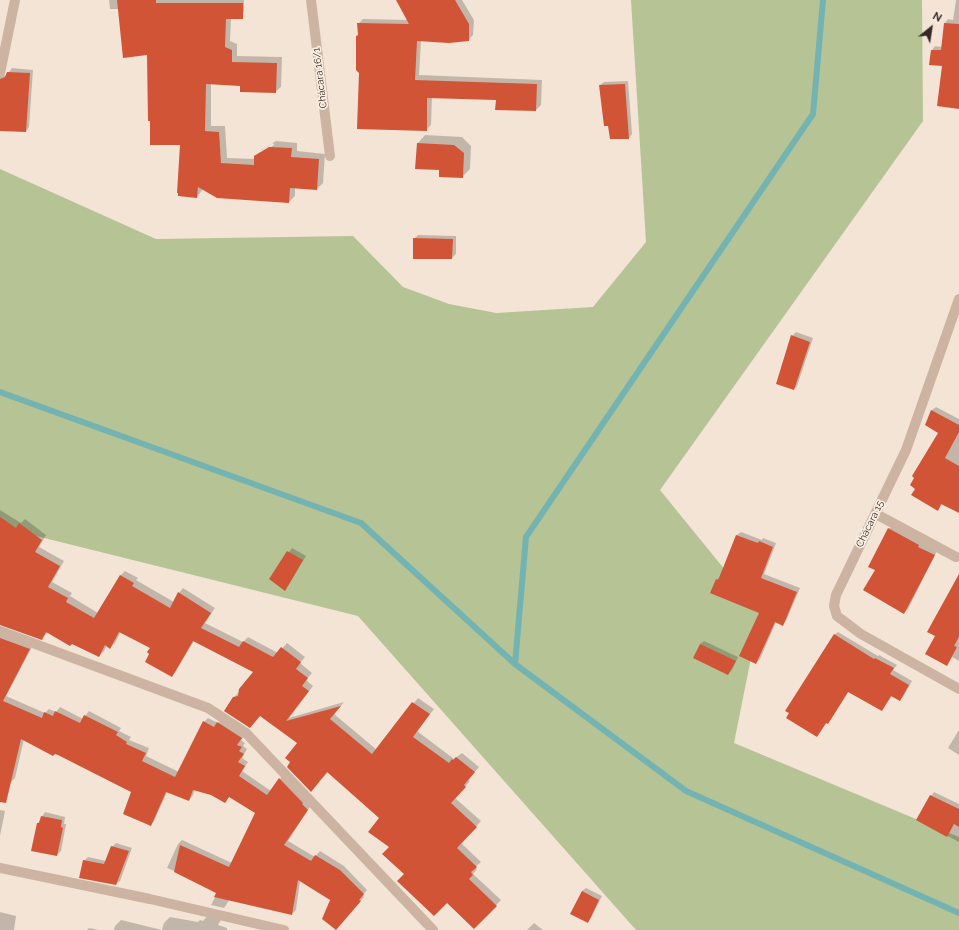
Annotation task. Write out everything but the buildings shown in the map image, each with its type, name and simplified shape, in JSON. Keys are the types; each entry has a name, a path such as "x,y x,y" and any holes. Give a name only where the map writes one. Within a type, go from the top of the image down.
{"street":[{"path":"0,72 15,0"},
{"name":"Chácara 16/1","path":"311,0 330,156"},
{"name":"Chácara 15","path":"959,299 906,450 836,595 834,606 837,616 861,634 959,689"},
{"path":"876,514 956,557"},
{"path":"0,631 208,708 246,733 433,930"},
{"path":"0,868 150,899 284,930"}],"green space":[{"path":"631,0 922,0 923,121 660,490 760,613 734,743 959,837 959,930 636,930 358,616 0,527 0,169 156,239 353,236 403,287 449,304 496,313 593,307 646,242"}],"waterway":[{"path":"515,664 526,537 813,114 823,0"},
{"path":"0,392 361,523 515,664 686,791 959,913"}]}
